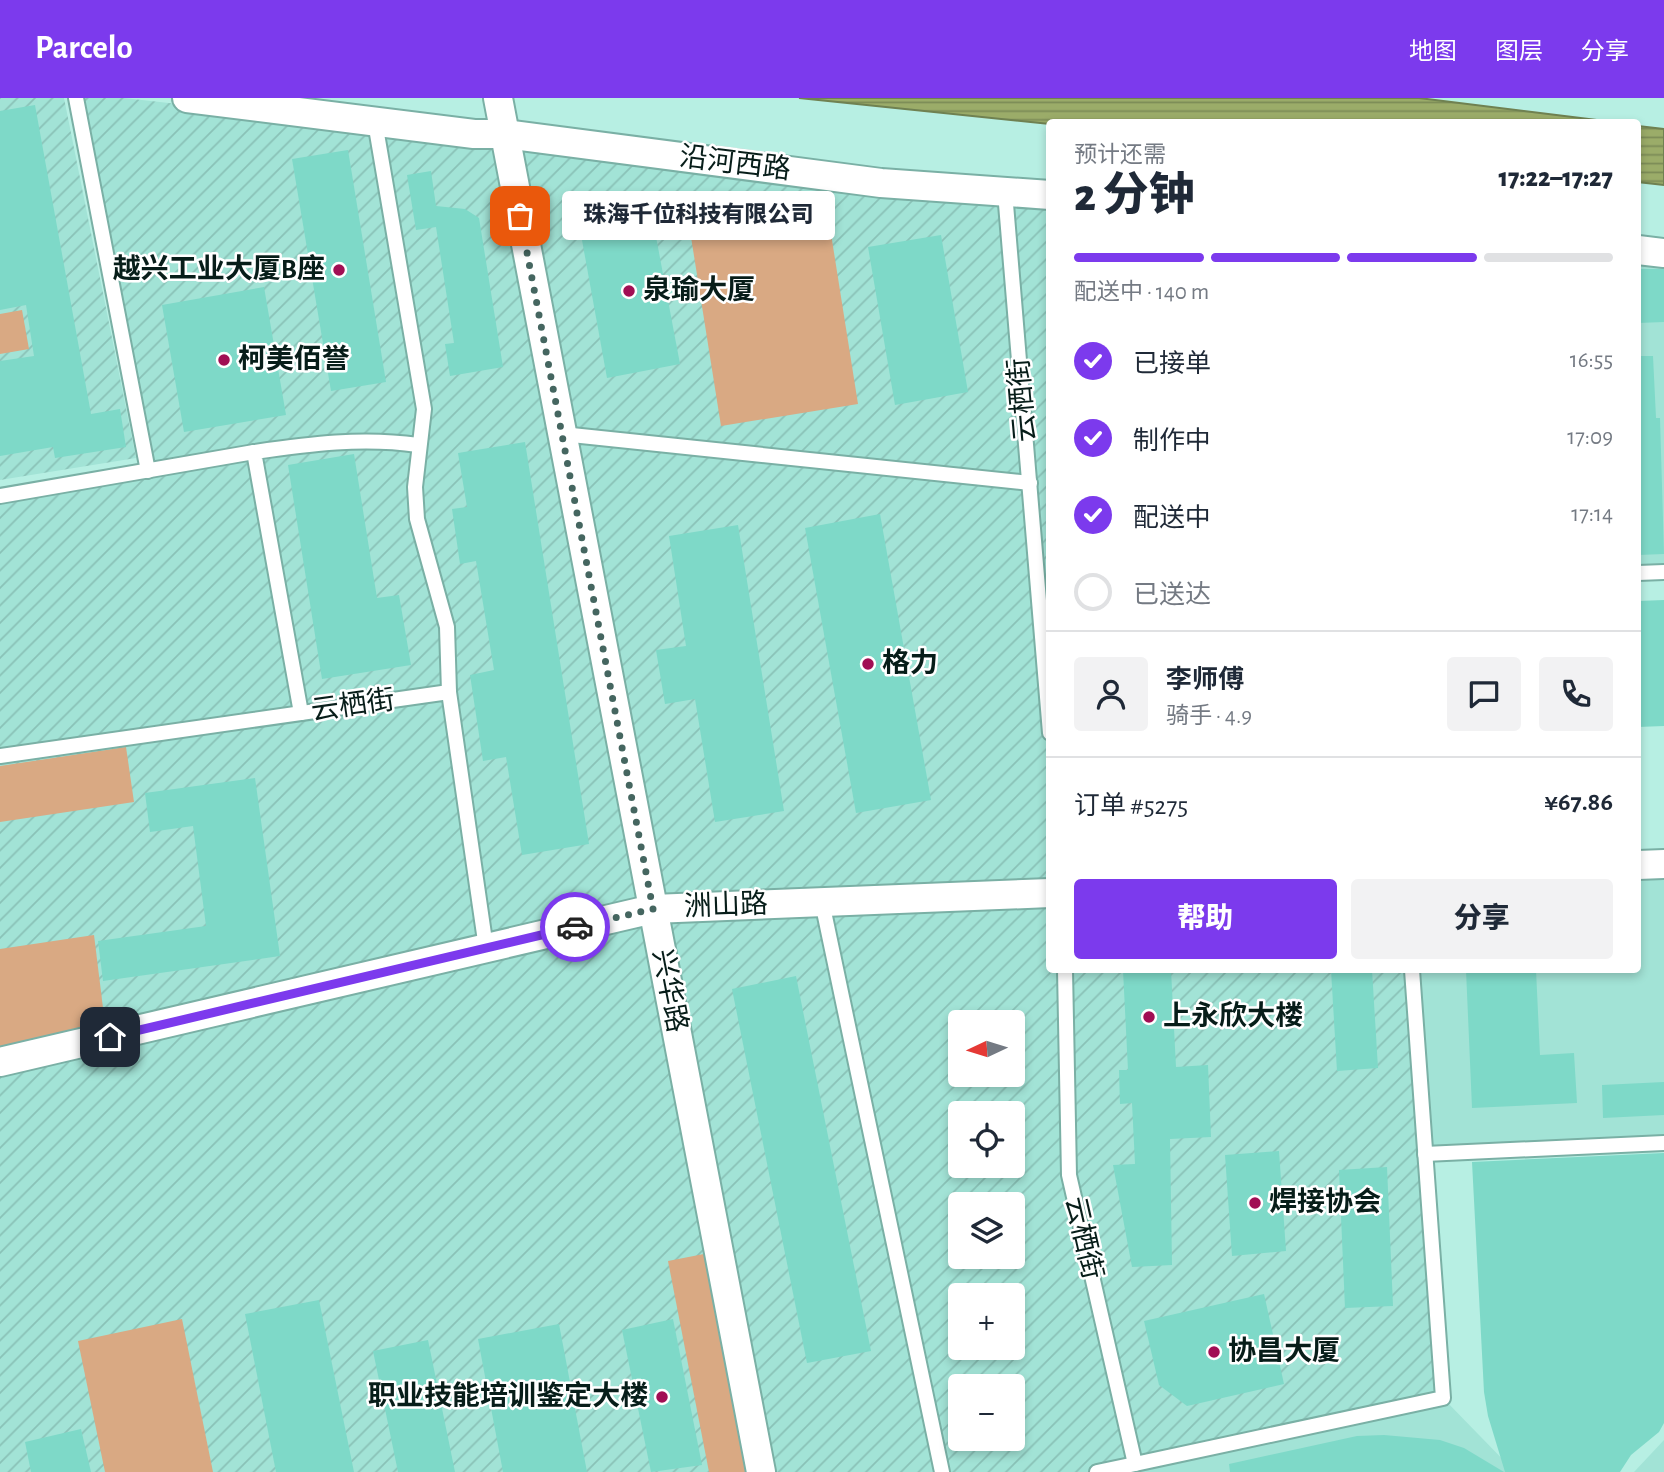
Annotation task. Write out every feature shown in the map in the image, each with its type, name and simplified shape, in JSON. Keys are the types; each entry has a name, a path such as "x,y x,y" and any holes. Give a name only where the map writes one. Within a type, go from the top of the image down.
{"street":[{"name":"沿河西路","path":"187,98 474,134 505,134 881,183 1046,195"},
{"name":"兴华路","path":"498,98 761,1472"},
{"path":"1641,250 1664,253"},
{"path":"1641,865 1664,864"},
{"name":"洲山路","path":"0,1062 653,909 1046,892"}],"lane":[{"path":"76,98 148,471"},
{"path":"375,122 424,409 418,445 418,519 447,627 449,692 486,948"},
{"name":"云栖街","path":"1005,192 1046,683"},
{"path":"562,434 1030,483"},
{"path":"0,496 326,442 384,440 418,445"},
{"path":"254,452 301,713"},
{"path":"1641,573 1664,572"},
{"name":"云栖街","path":"0,756 449,692"},
{"path":"822,902 942,1472"},
{"name":"云栖街","path":"1065,973 1069,1175 1135,1464"},
{"path":"1097,1472 1443,1398 1412,973"},
{"path":"1425,1154 1664,1143"}],"shaded area":[{"path":"0,98 64,98 136,458 0,480"},
{"path":"81,98 124,98 1046,201 1046,973 1411,973 1443,1397 1093,1472 0,1472 0,487 152,463"},
{"path":"799,98 1419,98 1589,119 1046,119 1046,124"},
{"path":"1641,126 1664,129 1664,185 1641,182"},
{"path":"825,196 858,404 721,426 688,218"},
{"path":"1641,247 1664,251 1664,571 1641,572"},
{"path":"22,310 29,349 0,354 0,314"},
{"path":"126,747 134,802 0,822 0,766"},
{"path":"1664,864 1664,1143 1425,1154 1412,973 1641,973 1641,865"},
{"path":"94,935 105,1024 0,1050 0,949"},
{"path":"709,1253 752,1472 709,1472 668,1261"},
{"path":"182,1319 213,1472 105,1472 78,1341"},
{"path":"1443,1398 1515,1472 1098,1472"},
{"path":"1664,1440 1664,1472 1634,1472"}],"building":[{"path":"35,105 91,414 120,409 126,447 55,458 53,447 0,456 0,361 34,356 26,305 0,310 0,111"},
{"name":"越兴工业大厦B座","path":"348,150 386,382 331,391 292,159"},
{"path":"431,171 436,206 465,209 479,218 503,367 450,376 445,344 454,343 436,227 416,230 407,175"},
{"name":"泉瑜大厦","path":"650,205 680,364 607,378 578,218"},
{"path":"941,235 968,392 895,405 868,247"},
{"path":"1641,269 1664,269 1664,322 1641,323"},
{"name":"柯美佰誉","path":"264,287 286,415 184,432 162,305"},
{"path":"1641,356 1653,356 1656,418 1660,418 1664,554 1641,555"},
{"path":"525,442 589,844 522,855 506,757 483,761 470,675 494,670 476,561 460,564 452,509 467,507 458,453"},
{"path":"354,454 377,598 399,595 411,665 322,679 288,465"},
{"name":"格力","path":"880,514 931,800 856,813 805,528"},
{"path":"738,525 784,811 715,822 695,699 665,704 656,650 686,646 669,536"},
{"path":"1664,600 1664,726 1641,727 1641,601"},
{"path":"255,778 280,956 103,981 98,941 206,926 193,826 150,832 145,793"},
{"name":"上永欣大楼","path":"1123,973 1171,973 1176,1067 1208,1065 1211,1137 1170,1139 1172,1265 1132,1267 1113,1165 1135,1164 1132,1103 1120,1104 1119,1070 1128,1070"},
{"path":"1331,973 1372,973 1378,1068 1337,1071"},
{"path":"1466,973 1536,973 1540,1055 1574,1053 1577,1103 1472,1108"},
{"path":"796,976 871,1351 807,1363 732,989"},
{"path":"1664,1082 1664,1115 1603,1118 1602,1085"},
{"name":"焊接协会","path":"1279,1151 1286,1251 1232,1256 1225,1155"},
{"path":"1664,1153 1664,1423 1659,1432 1631,1455 1620,1472 1505,1472 1488,1416 1484,1392 1472,1162"},
{"path":"1387,1167 1393,1306 1345,1308 1339,1170"},
{"name":"协昌大厦","path":"1264,1294 1284,1384 1187,1406 1159,1385 1144,1321"},
{"path":"319,1300 354,1472 276,1472 245,1314"},
{"name":"职业技能培训鉴定大楼","path":"673,1319 702,1465 651,1472 622,1330"},
{"path":"559,1324 587,1472 503,1472 478,1339"},
{"path":"428,1340 455,1472 398,1472 373,1351"},
{"path":"81,1429 91,1472 31,1472 25,1442"},
{"path":"1384,1435 1440,1440 1464,1448 1504,1472 1230,1472 1229,1464 1357,1436"}],"way so far":[{"path":"520,216 653,909 575,927"}],"place":[{"name":"珠海千位科技有限公司","path":"520,216"},
{"name":"越兴工业大厦B座","path":"339,270"},
{"name":"泉瑜大厦","path":"629,291"},
{"name":"柯美佰誉","path":"224,360"},
{"name":"格力","path":"868,664"},
{"name":"上永欣大楼","path":"1149,1017"},
{"name":"焊接协会","path":"1255,1203"},
{"name":"协昌大厦","path":"1214,1352"},
{"name":"职业技能培训鉴定大楼","path":"662,1397"}],"route":[{"path":"110,1037 575,927"}]}
